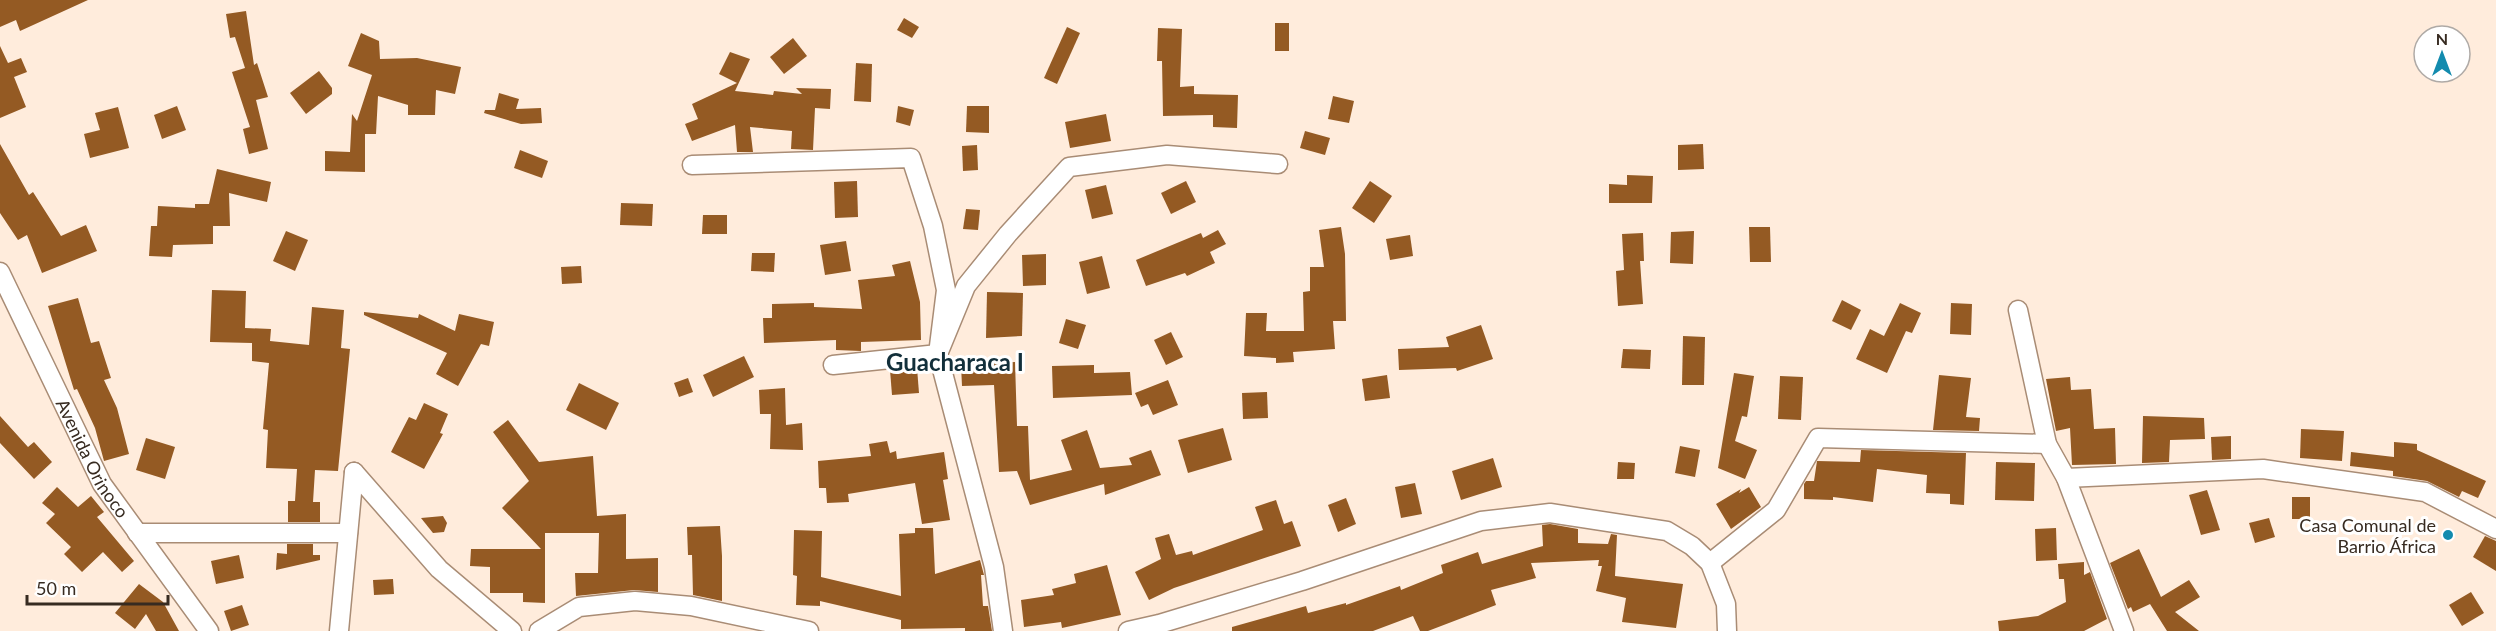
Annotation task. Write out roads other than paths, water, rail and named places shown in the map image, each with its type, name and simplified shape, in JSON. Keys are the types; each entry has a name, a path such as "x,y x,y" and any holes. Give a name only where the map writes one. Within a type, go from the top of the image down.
{"street":[{"path":"938,354 966,286 1008,234 1069,167 1167,155 1278,164"},
{"path":"692,165 911,158 933,226 946,290 938,354 993,567 1003,631"},
{"name":"Avenida Orinoco","path":"0,272 102,484 209,631"},
{"path":"2018,310 2047,444 2066,478 2124,631"},
{"path":"833,365 938,354"},
{"path":"1710,563 1776,510 1818,438 2047,444"},
{"path":"2066,478 2263,469 2425,492 2496,529"},
{"path":"339,631 354,472 439,569 512,631"},
{"path":"1128,631 1160,624 1302,581 1481,521 1550,513 1667,531 1692,546 1710,563 1726,604 1727,631"},
{"path":"137,532 348,533"},
{"path":"538,631 579,607 635,601 691,606 809,631"}],"place":[{"name":"Casa Comunal de Barrio África","path":"2448,535"}],"district":[{"name":"Guacharaca I","path":"955,361"}]}
